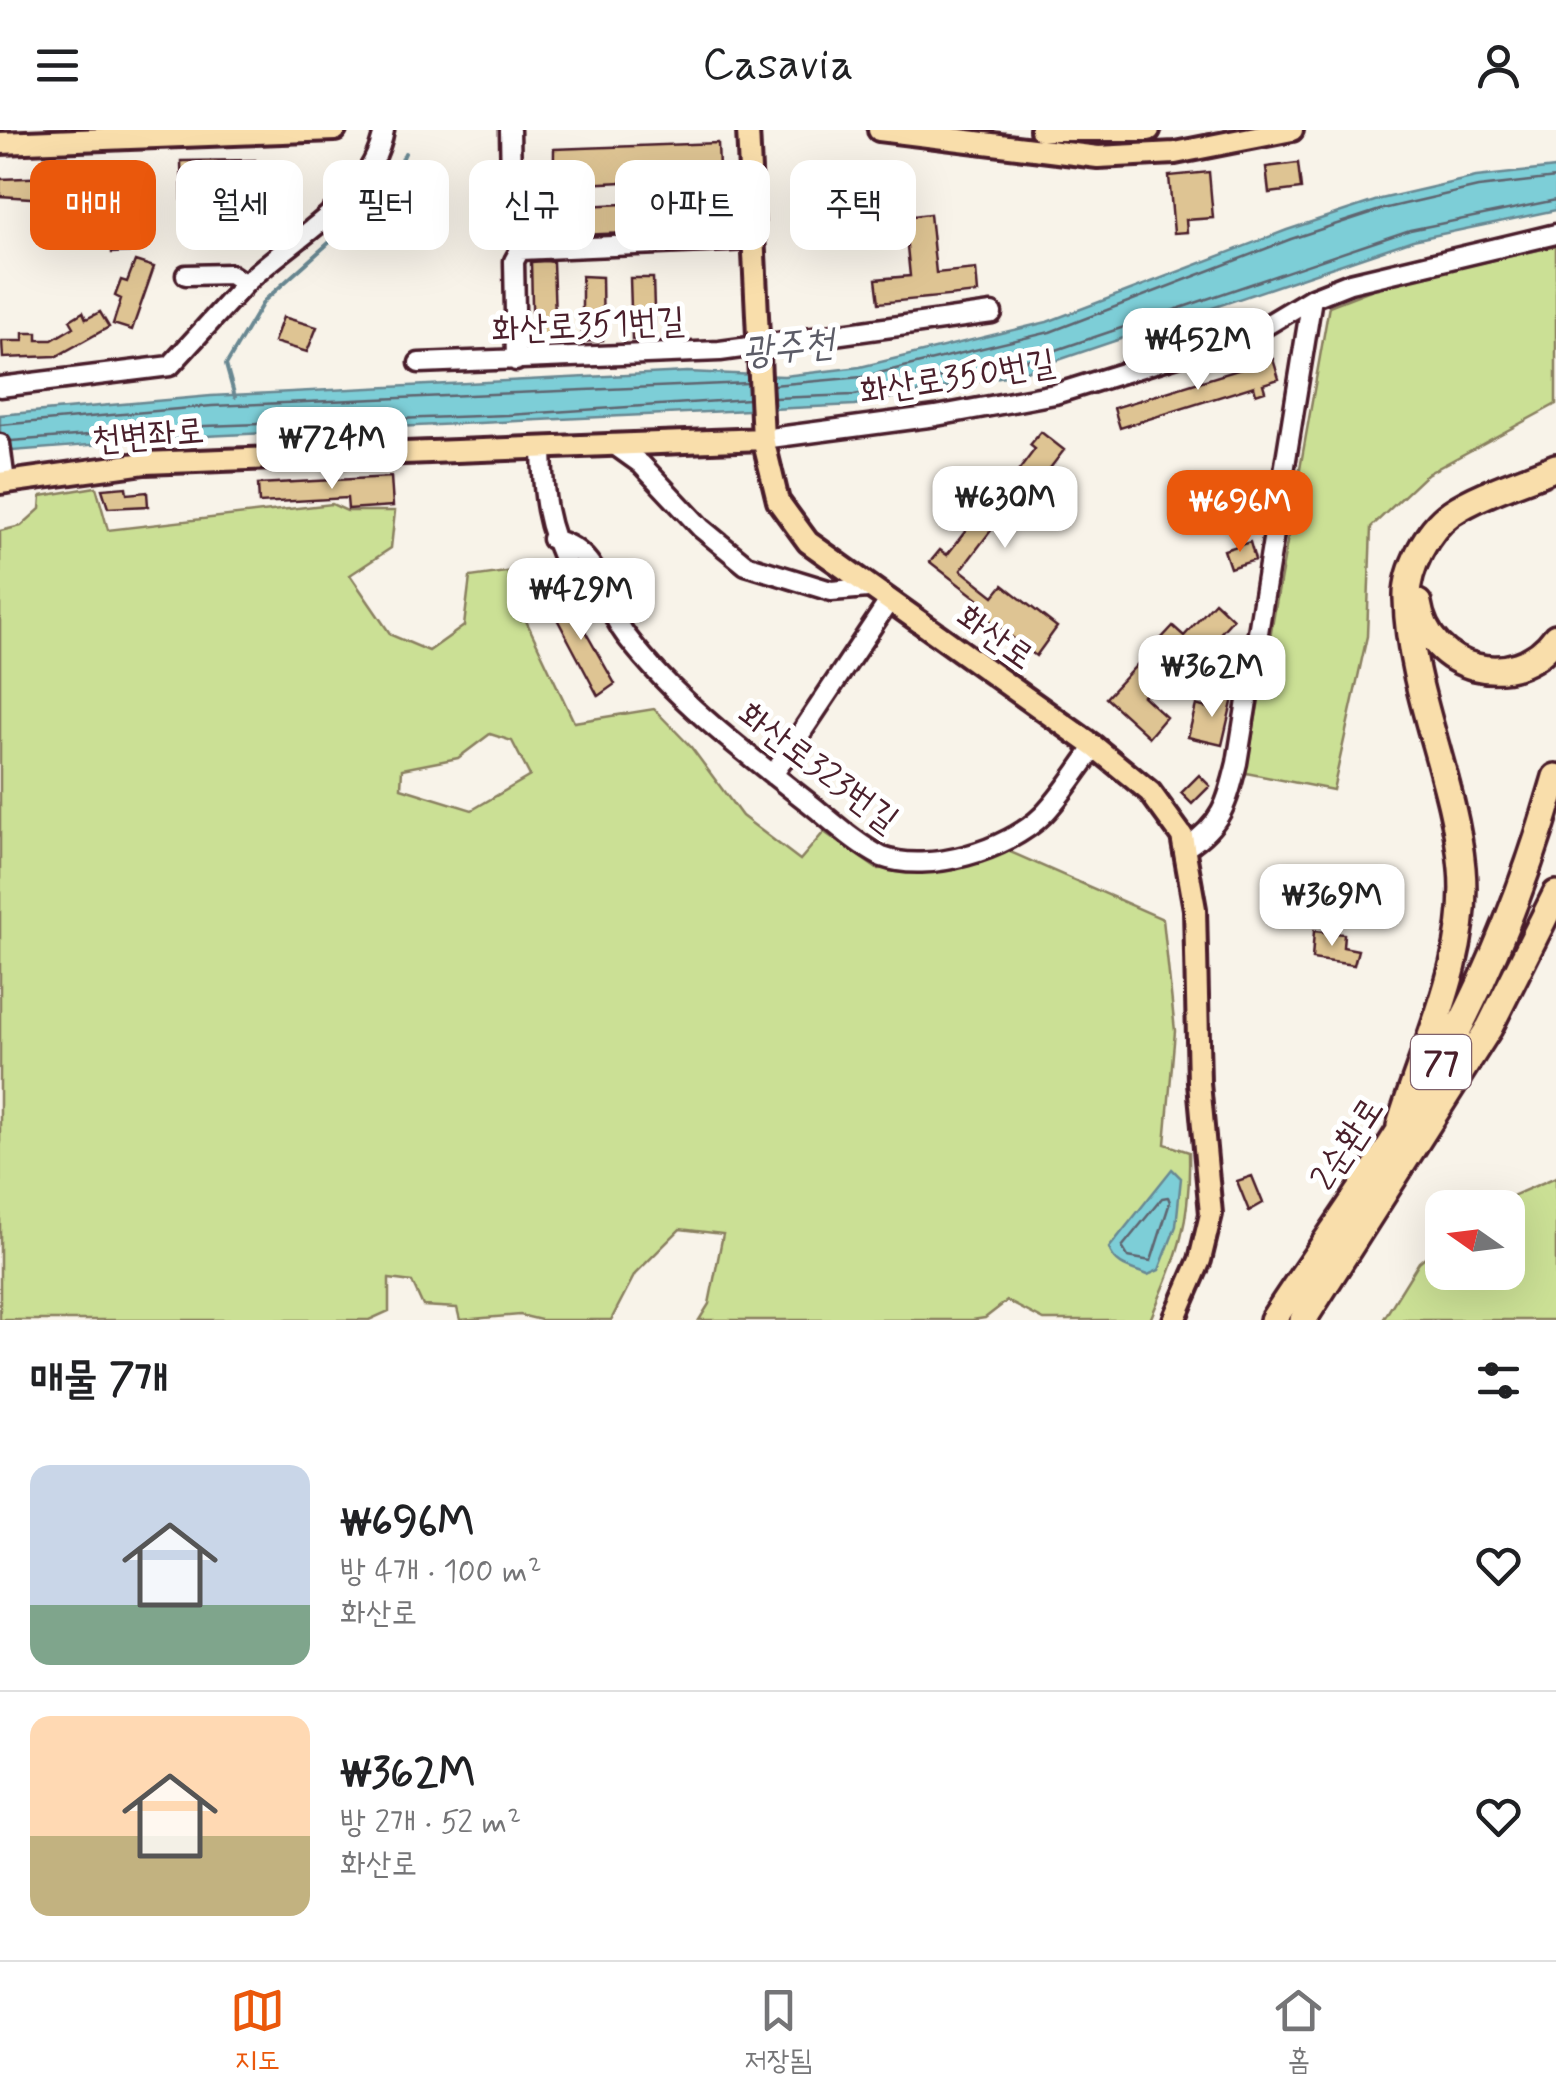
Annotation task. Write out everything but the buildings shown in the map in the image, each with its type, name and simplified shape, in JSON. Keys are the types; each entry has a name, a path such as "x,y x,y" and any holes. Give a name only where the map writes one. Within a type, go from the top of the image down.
{"highway":[{"path":"1400,1126 1438,1018 1459,930 1462,870 1444,768 1417,667 1406,596 1416,560 1432,532 1452,513 1556,467"},
{"path":"1556,483 1457,530 1431,550 1420,574 1417,596 1420,619 1430,635 1447,654 1466,664 1520,668 1539,658 1556,637"},
{"name":"2순환로","path":"1273,1320 1441,1061 1480,985 1531,866 1556,777"},
{"name":"2순환로","path":"1303,1320 1488,1028 1556,894"}],"main road":[{"path":"0,143 334,130"},
{"name":"화산로","path":"748,130 749,160"},
{"path":"880,130 1098,157 1174,154 1292,130"},
{"path":"1042,130 1150,130"},
{"name":"화산로","path":"753,250 763,431 770,480 786,517 808,542 868,588 1095,747 1150,792 1186,847 1196,909 1198,1084 1210,1214 1200,1260 1174,1320"},
{"name":"천변좌로","path":"3,477 144,463 542,448 763,431"}],"street":[{"path":"0,386 165,368 245,284 364,180 380,152 384,130"},
{"path":"510,130 511,160"},
{"name":"화산로350번길","path":"763,431 1056,394 1255,332 1312,298 1393,270 1556,234"},
{"path":"516,361 514,261 520,250"},
{"path":"186,275 230,274 245,284"},
{"path":"1186,847 1217,824 1225,811 1312,298"},
{"name":"화산로351번길","path":"418,363 720,350 992,313"},
{"path":"0,444 3,477"},
{"path":"613,444 641,464 701,528 746,565 830,591 868,588"},
{"path":"542,448 544,510 552,539 568,568"},
{"name":"화산로323번길","path":"552,539 576,548 598,571 610,611 641,654 695,710 872,852 895,862 923,862 969,853 1024,830 1045,814 1095,747"},
{"path":"773,775 889,601"}],"green space":[{"path":"1556,246 1556,404 1427,474 1371,527 1367,636 1333,790 1246,773 1329,306 1386,284"},
{"path":"96,487 108,530 332,504 347,511 395,511 391,548 350,575 391,635 429,651 464,626 470,577 520,570 542,588 521,610 574,722 654,709 691,747 742,816 800,860 824,832 877,869 950,867 999,847 1163,919 1175,1031 1165,1144 1189,1152 1189,1177 1181,1239 1150,1320 1044,1320 1007,1301 985,1318 972,1320 699,1320 709,1304 723,1234 680,1229 635,1274 611,1320 541,1320 520,1315 460,1320 457,1308 423,1306 412,1282 389,1279 389,1311 369,1320 0,1320 0,531 21,526 40,509 41,496","holes":["490,734 512,741 530,776 472,810 401,788 402,769 458,758"]},
{"path":"1556,1177 1556,1320 1383,1320 1425,1257 1425,1290 1525,1290 1525,1190"}],"water":[{"path":"1556,168 1556,210 1413,240 1020,373 855,405 205,436 0,452 0,415 211,396 687,372 784,376 860,367 1047,322 1287,230 1381,199 1476,177"},
{"path":"1172,1169 1181,1178 1176,1226 1159,1270 1148,1275 1119,1263 1109,1248"}],"waterway":[{"path":"235,397 226,365 264,301 389,189 405,153"}],"water label":[{"name":"광주천","path":"788,346"}]}
